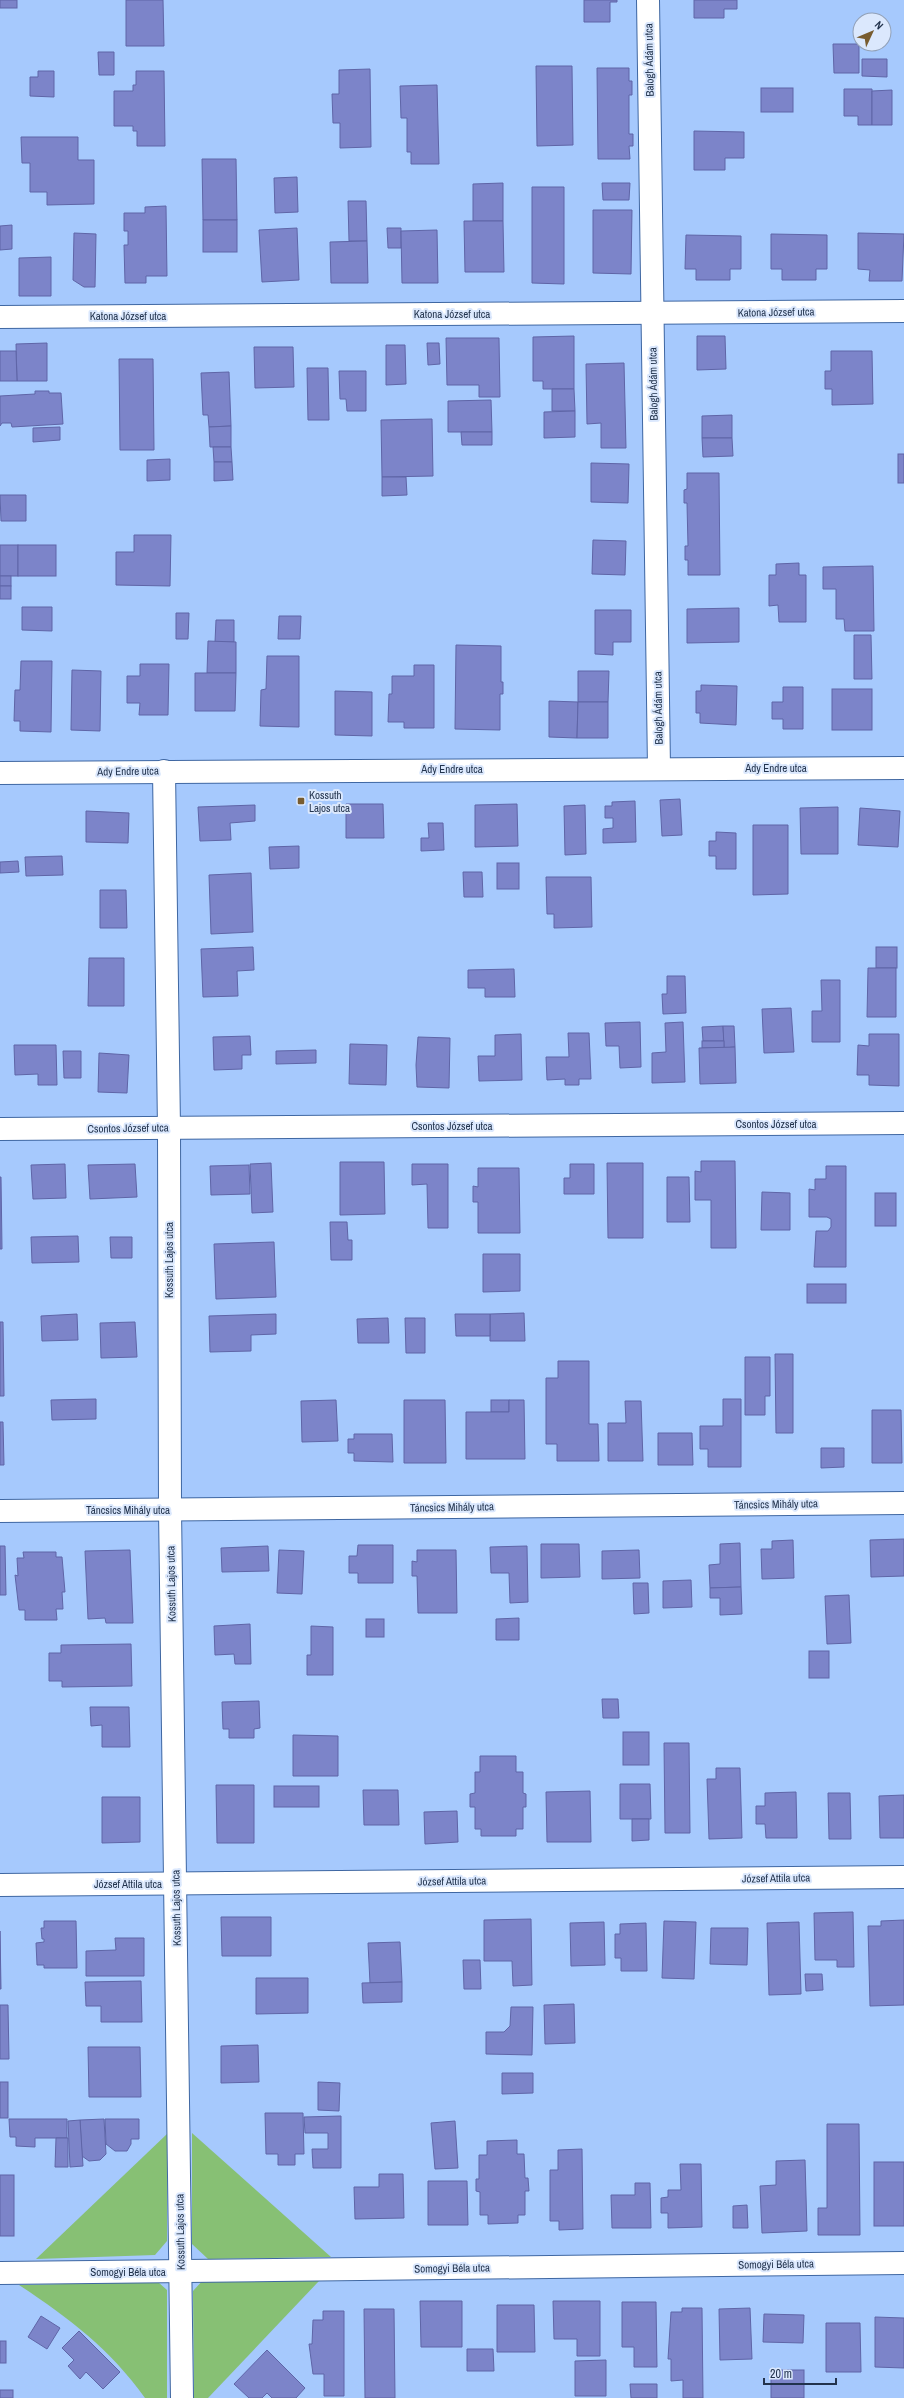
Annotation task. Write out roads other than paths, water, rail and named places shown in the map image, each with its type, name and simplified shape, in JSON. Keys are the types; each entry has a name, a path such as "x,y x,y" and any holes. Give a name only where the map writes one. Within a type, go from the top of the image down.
{"street":[{"name":"Balogh Ádám utca","path":"648,0 659,768"},
{"name":"Katona József utca","path":"0,317 652,314 904,311"},
{"name":"Ady Endre utca","path":"0,773 659,768 904,768"},
{"name":"Kossuth Lajos utca","path":"164,771 169,1128 170,1510 182,2398"},
{"name":"Csontos József utca","path":"0,1129 904,1123"},
{"name":"Táncsics Mihály utca","path":"0,1511 904,1503"},
{"name":"József Attila utca","path":"0,1885 904,1877"},
{"name":"Somogyi Béla utca","path":"0,2273 904,2263"}],"place":[{"name":"Kossuth Lajos utca","path":"301,801"}]}
